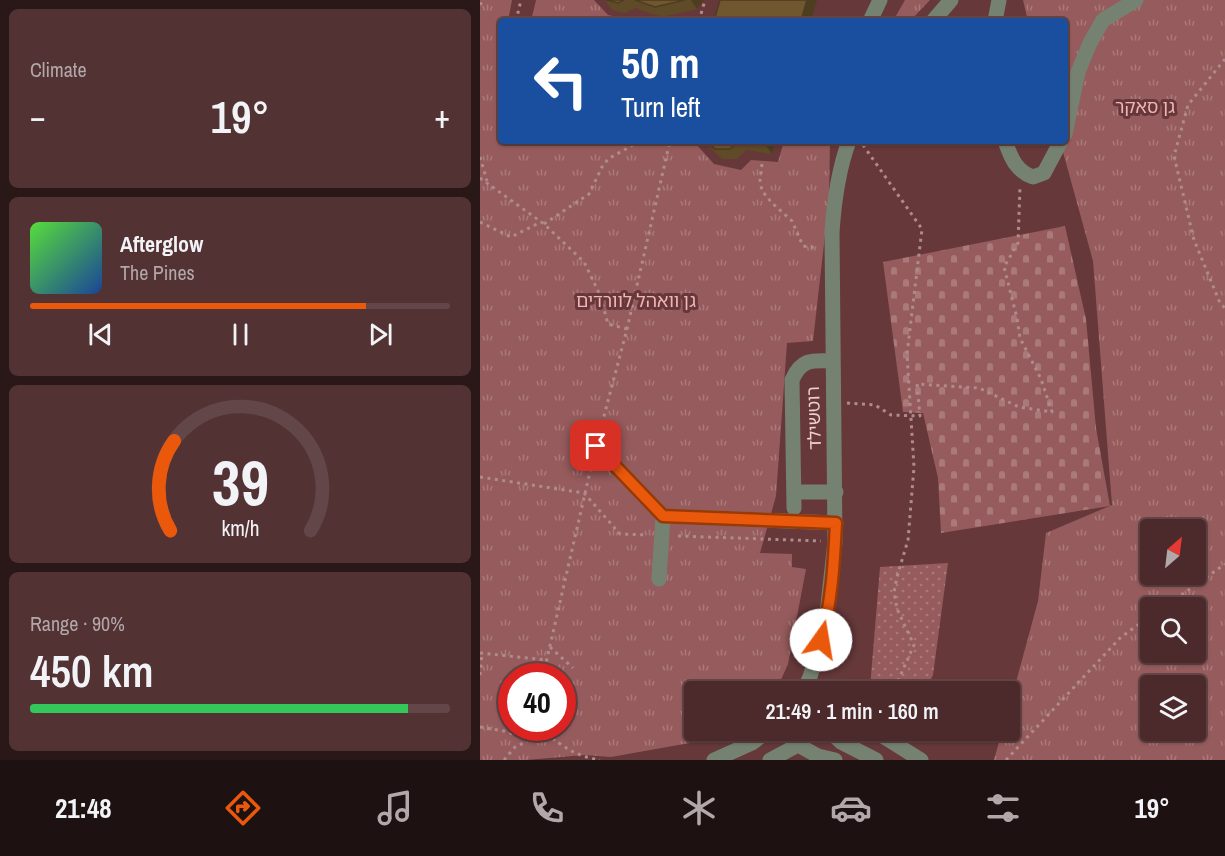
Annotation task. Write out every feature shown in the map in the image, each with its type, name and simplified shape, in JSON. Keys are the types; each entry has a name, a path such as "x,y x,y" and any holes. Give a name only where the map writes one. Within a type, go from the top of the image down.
{"street":[{"path":"871,18 880,0"},
{"path":"936,18 951,0"},
{"path":"996,18 999,0"},
{"path":"1068,120 1078,72 1103,20 1136,0"},
{"name":"רוטשילד","path":"809,681 826,622 835,542 832,242 835,195 848,144"},
{"path":"1006,144 1021,173 1033,177 1044,173 1059,144"},
{"path":"794,508 792,380 797,368 804,363 814,360 832,361"},
{"path":"596,446 663,516 836,523"},
{"path":"794,492 836,492"},
{"path":"659,579 663,516"},
{"path":"714,760 755,741"},
{"path":"770,760 802,741"},
{"path":"840,741 876,760"},
{"path":"891,741 921,760"},
{"path":"798,745 818,756 834,760"}],"path":[{"path":"480,4 483,0"},
{"path":"517,18 521,0"},
{"path":"700,18 705,0"},
{"path":"1225,59 1188,105 1174,156 1194,240 1220,303 1225,308"},
{"path":"480,222 511,237 543,223 590,194 608,159 635,144"},
{"path":"546,663 584,493 627,329 669,144"},
{"path":"862,144 922,229 907,354 914,467 908,540 894,592 897,609 914,645 898,681"},
{"path":"480,157 487,183"},
{"path":"762,164 760,180 762,191 792,220 803,246 811,247"},
{"path":"833,402 875,405 891,415 920,416 917,384 979,388 1019,407 1052,412 1041,379 1020,338 1004,267 1018,243 1017,216 1021,173"},
{"path":"480,178 543,223 584,262 600,295 608,324 627,329"},
{"path":"480,477 584,493 617,531"},
{"path":"688,536 835,542"},
{"path":"1178,597 1225,564"},
{"path":"1006,760 1120,638 1140,623"},
{"path":"550,647 568,663"},
{"path":"480,675 481,653 547,660"},
{"path":"480,728 498,730"},
{"path":"504,760 515,747 528,741"},
{"path":"556,741 582,757 600,760"}],"green space":[{"name":"גן וואהל לוורדים","path":"480,0 512,0 509,18 498,18 498,144 696,144 714,164 741,170 751,160 778,162 783,144 830,144 829,200 813,341 787,343 776,496 760,553 792,554 792,567 806,569 788,664 780,681 684,681 684,741 701,741 611,757 585,755 526,760 480,760"},
{"path":"536,0 594,0 608,15 623,18 532,18"},
{"path":"905,0 930,0 913,18 895,18"},
{"name":"גן סאקר","path":"1023,0 1225,0 1225,760 994,760 999,741 1020,741 1020,681 1016,681 1038,601 1046,533 1112,505 1093,261 1061,144 1068,144 1068,18 1027,18"},
{"path":"1065,226 1086,319 1096,428 1110,506 941,533 938,478 923,413 903,412 883,262"},
{"path":"948,563 933,675 930,681 871,681 880,567"}],"building":[{"path":"606,0 624,0 618,3"},
{"path":"635,0 685,0 655,7"},
{"path":"720,0 807,0 802,18 715,18"},
{"path":"710,144 735,144 730,149 715,149"}],"route":[{"path":"596,446 663,516 836,523 832,579 821,640"}]}
